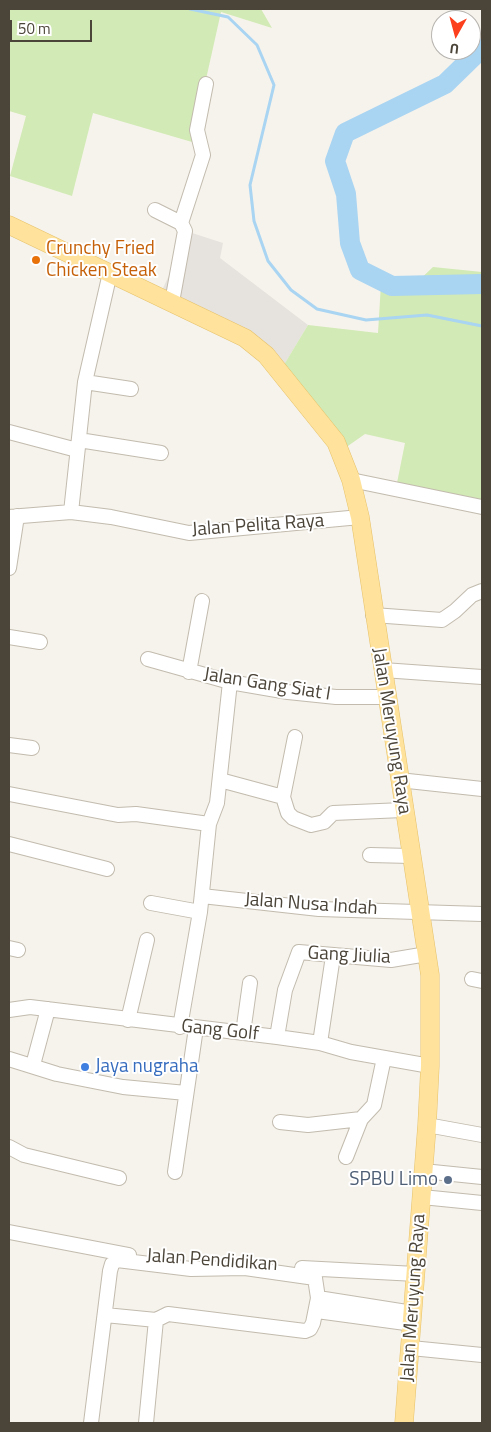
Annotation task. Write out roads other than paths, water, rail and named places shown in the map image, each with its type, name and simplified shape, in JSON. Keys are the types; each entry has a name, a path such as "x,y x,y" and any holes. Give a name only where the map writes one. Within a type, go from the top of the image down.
{"main road":[{"name":"Jalan Meruyung Raya","path":"9,225 245,338 266,355 336,442 351,480 360,518 373,615 388,697 403,810 430,975 430,1066 427,1125 404,1423"}],"street":[{"path":"180,223 203,155 197,130 206,84"},
{"path":"155,210 180,223 184,231 172,302"},
{"path":"70,512 85,382 110,273"},
{"path":"85,382 131,390"},
{"path":"9,432 78,445 161,453"},
{"path":"351,480 482,507"},
{"name":"Jalan Pelita Raya","path":"13,516 70,512 111,517 189,533 360,518"},
{"path":"9,568 13,516"},
{"path":"373,615 442,620 472,595 482,591"},
{"path":"189,672 202,601"},
{"path":"9,637 40,642"},
{"name":"Jalan Gang Siat I","path":"148,659 230,682 336,697 388,697"},
{"path":"383,670 482,677"},
{"path":"180,1027 200,912 209,824 217,804 230,682"},
{"path":"295,737 283,797 288,813 294,818 311,826 324,822 333,813 403,810"},
{"path":"9,745 32,748"},
{"path":"220,780 283,797"},
{"path":"399,780 482,789"},
{"path":"9,794 118,815 136,814 209,824"},
{"path":"9,844 107,869"},
{"path":"370,855 411,856"},
{"name":"Jalan Nusa Indah","path":"202,896 319,909 420,910 482,914"},
{"path":"151,903 200,912"},
{"path":"128,1020 147,940"},
{"name":"Gang Jiulia","path":"277,1037 285,990 299,952 391,960 427,954"},
{"path":"320,1043 333,956"},
{"path":"242,1033 250,983"},
{"name":"Gang Golf","path":"9,1010 30,1007 180,1027 277,1037 320,1043 384,1058 430,1066"},
{"path":"33,1065 48,1009"},
{"path":"175,1172 196,1028"},
{"path":"346,1157 361,1119 374,1104 384,1058"},
{"path":"9,1059 57,1074 123,1087 186,1093"},
{"path":"280,1122 308,1125 361,1119"},
{"path":"427,1125 482,1135"},
{"path":"9,1147 24,1155 119,1178"},
{"path":"424,1171 482,1176"},
{"path":"422,1197 482,1203"},
{"name":"Jalan Pendidikan","path":"9,1232 150,1258 196,1262 243,1260 317,1270 416,1274"},
{"path":"91,1423 110,1271 112,1264 117,1260 190,1269 244,1268 315,1278 318,1305 310,1329 305,1331 168,1314 156,1320 105,1315"},
{"path":"318,1305 412,1332 482,1355"},
{"path":"146,1423 156,1320"},
{"path":"412,1332 482,1348"}],"waterway":[{"path":"190,9 228,17 257,45 274,85 250,185 254,221 268,261 291,290 317,309 366,320 427,315 482,326"},
{"path":"482,48 445,84 345,133 335,161 346,194 350,243 360,270 392,286 482,284"}],"place":[{"name":"Crunchy Fried Chicken Steak","path":"36,260"},
{"name":"Jaya nugraha","path":"85,1067"},
{"name":"SPBU Limo","path":"448,1180"}]}
